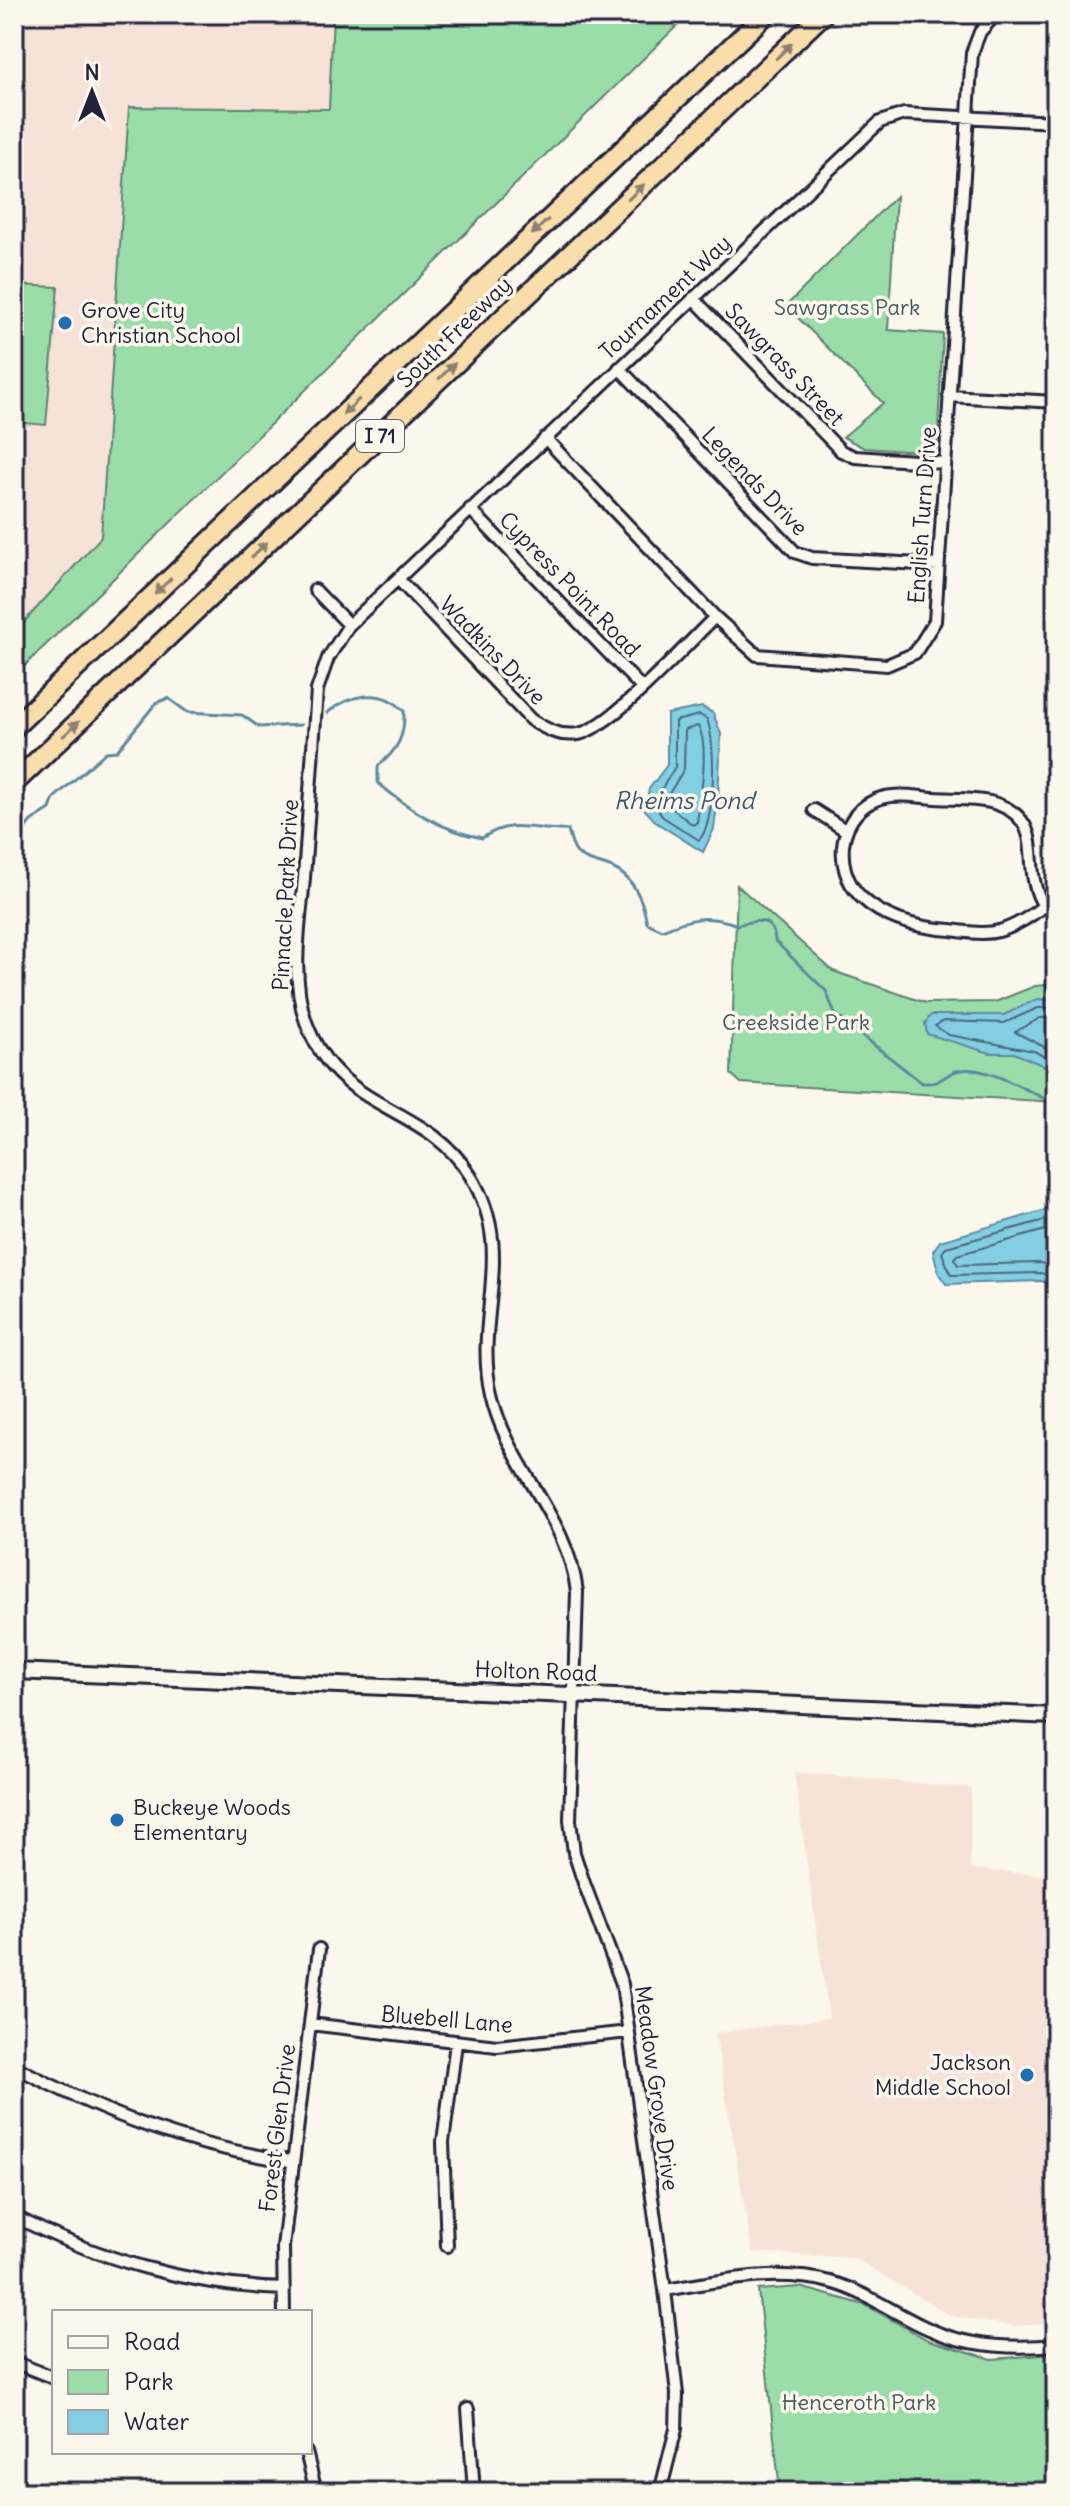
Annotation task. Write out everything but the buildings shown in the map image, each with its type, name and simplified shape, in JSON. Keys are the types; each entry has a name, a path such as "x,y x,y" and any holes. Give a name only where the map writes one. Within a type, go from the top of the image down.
{"highway":[{"name":"South Freeway","path":"14,727 766,14"},
{"name":"South Freeway","path":"14,783 823,14"}],"street":[{"name":"English Turn Drive","path":"545,438 745,647 763,657 887,665 915,653 928,637 935,621 974,47 980,32 996,14"},
{"name":"Tournament Way","path":"349,625 880,122 904,114 1056,122"},
{"name":"Sawgrass Street","path":"693,298 841,451 855,457 945,463"},
{"name":"Legends Drive","path":"619,368 795,552 812,558 938,565"},
{"path":"949,396 1056,402"},
{"name":"Cypress Point Road","path":"470,509 641,687"},
{"name":"Wadkins Drive","path":"398,579 531,720 550,732 580,734 593,729 715,617"},
{"path":"315,590 349,625"},
{"name":"Pinnacle Park Drive","path":"349,625 328,658 317,690 298,954 300,1003 306,1024 332,1070 364,1097 428,1131 445,1144 479,1193 491,1226 495,1253 489,1337 490,1393 502,1425 571,1555 577,1592 574,1695"},
{"path":"1044,906 1034,891 1029,835 1021,820 1008,808 989,801 887,797 859,809 845,830 843,855 850,884 864,900 910,924 965,932 998,932 1021,922 1044,906 1056,897"},
{"path":"814,810 845,830"},
{"name":"Holton Road","path":"14,1671 1056,1716"},
{"name":"Meadow Grove Drive","path":"574,1695 570,1820 574,1853 618,1966 677,2394 676,2429 660,2492"},
{"name":"Forest Glen Drive","path":"284,2310 283,2247 291,2161 319,1949"},
{"name":"Bluebell Lane","path":"310,2024 456,2043 519,2046 629,2032"},
{"path":"447,2246 443,2142 456,2043"},
{"path":"14,2066 80,2100 172,2137 291,2161"},
{"path":"14,2216 85,2248 163,2271 221,2284 284,2289"},
{"path":"665,2290 760,2276 804,2277 860,2292 932,2331 965,2340 1014,2348 1056,2345"},
{"path":"14,2362 52,2377"},
{"path":"468,2409 474,2492"},
{"path":"306,2454 316,2492"}],"shaded area":[{"name":"Grove City Christian School","path":"14,14 333,14 329,109 129,107 101,537 16,633"},
{"path":"794,1772 971,1788 970,1869 1056,1876 1056,2323 1014,2326 951,2316 854,2258 752,2252 715,2033 829,2018"}],"green space":[{"path":"333,14 689,14 14,676 14,633 101,537 129,107 329,109"},
{"name":"Sawgrass Park","path":"896,196 888,330 943,334 937,447 933,453 864,448 843,437 883,403 786,306"},
{"path":"14,285 58,287 46,425 14,422"},
{"name":"Creekside Park","path":"737,885 833,971 926,1003 995,1002 1035,986 1056,984 1056,1102 741,1083 731,1074"},
{"name":"Henceroth Park","path":"800,2287 865,2305 928,2340 992,2359 1056,2354 1056,2492 780,2492 758,2290"}],"water":[{"name":"Rheims Pond","path":"702,707 713,713 721,734 714,829 703,852 657,823 645,810 649,789 667,765 667,714"},
{"path":"1037,999 1056,1000 1056,1071 1014,1053 990,1053 927,1034 925,1023 931,1015 1004,1015"},
{"path":"1049,1209 1056,1210 1056,1286 1041,1281 946,1284 939,1274 933,1251 940,1241"}],"waterway":[{"path":"327,713 346,701 366,696 386,699 404,711 403,728 395,748 378,766 378,783 426,818 482,838 504,828 524,826 568,830 577,853 589,861 620,872 632,884 640,898 647,923 662,930 700,919 717,919 737,925 757,921 767,924 774,933 775,941 826,991 835,1014 922,1083 938,1081 967,1069 1006,1080 1056,1104"},
{"path":"14,842 31,821 50,809 54,798 106,752 117,751 156,703 168,698 187,712 242,715 259,727 301,725"}],"place":[{"name":"Grove City Christian School","path":"65,323"},
{"name":"Buckeye Woods Elementary","path":"117,1820"},
{"name":"Jackson Middle School","path":"1027,2075"}]}
